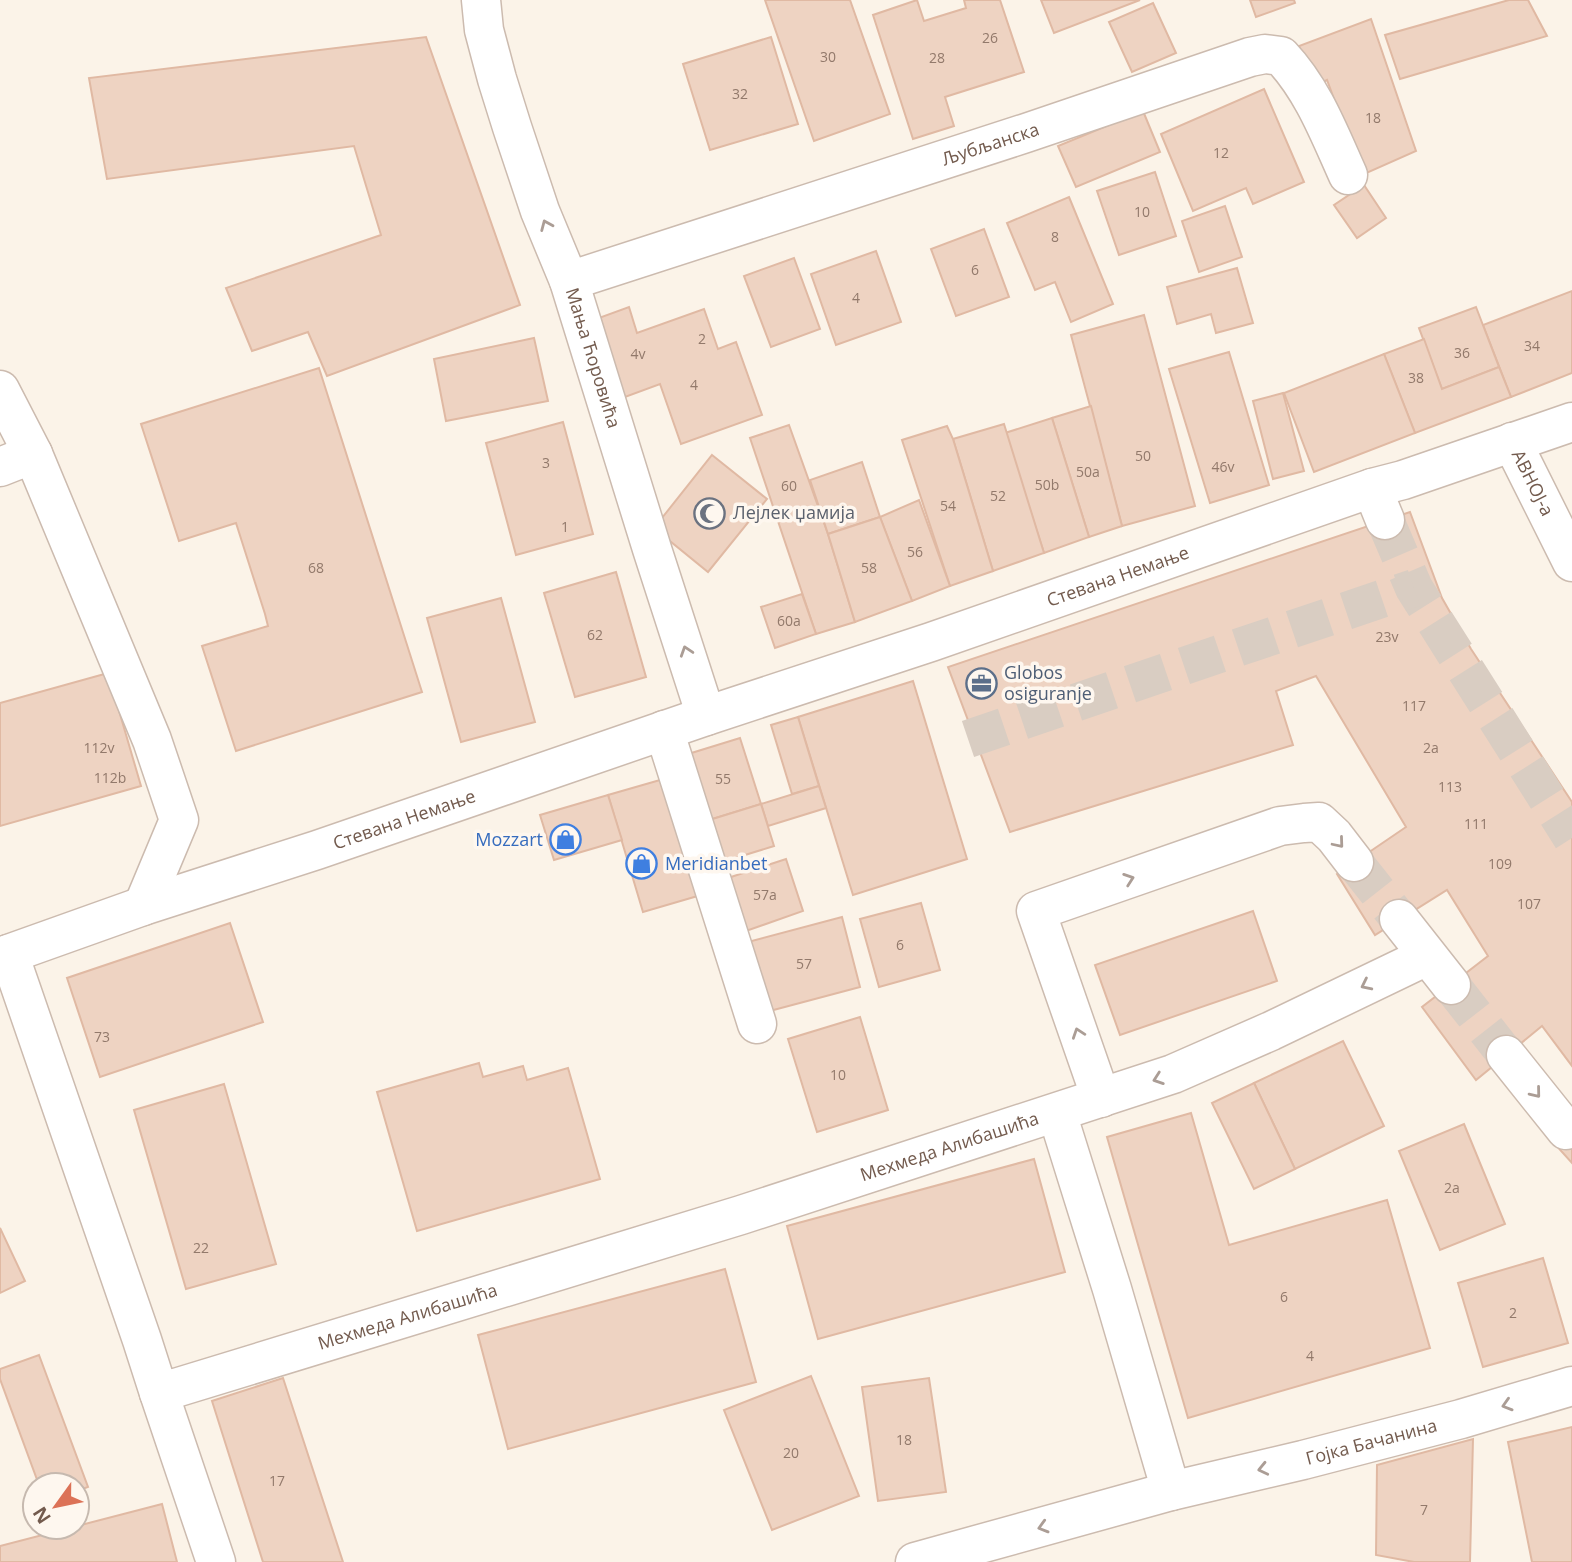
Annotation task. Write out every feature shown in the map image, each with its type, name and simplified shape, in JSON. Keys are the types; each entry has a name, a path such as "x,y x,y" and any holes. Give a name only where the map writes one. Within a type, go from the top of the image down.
{"street":[{"name":"Мања Ћоровића","path":"481,0 484,30 512,127 540,211 569,281 706,716"},
{"name":"Љубљанска","path":"569,281 1265,54 1281,56 1296,71 1309,92 1348,175"},
{"path":"0,390 16,461 152,740 179,820 143,906"},
{"name":"Стевана Немање","path":"5,955 143,906 317,850 664,730 931,642 1378,504 1403,480 1572,422"},
{"name":"АВНОЈ-а","path":"1512,442 1572,562"},
{"path":"664,730 757,1024"},
{"path":"1101,1098 1036,911 1280,826 1319,822 1354,862"},
{"path":"1399,919 1451,985"},
{"path":"5,955 142,1340 216,1562"},
{"name":"Мехмеда Алибашића","path":"159,1393 715,1223 1173,1074 1427,956"},
{"path":"1506,1055 1566,1130"},
{"path":"1057,1112 1171,1491"},
{"name":"Гојка Бачанина","path":"915,1562 1171,1491 1461,1419 1572,1385"}],"building":[{"path":"765,0 850,0 890,114 814,141"},
{"path":"917,0 924,21 966,8 964,0 1000,0 1024,72 945,97 954,126 913,139 873,15"},
{"path":"1041,0 1140,0 1054,33"},
{"path":"1250,0 1294,0 1295,3 1256,17"},
{"path":"1509,0 1528,0 1547,36 1400,79 1385,35"},
{"path":"1153,3 1176,53 1132,72 1109,22"},
{"path":"1371,19 1416,151 1362,175 1327,80 1315,86 1299,46"},
{"path":"426,37 520,305 327,376 308,332 252,351 226,288 381,235 354,146 107,179 89,78"},
{"path":"771,37 798,124 710,150 683,64"},
{"path":"1264,89 1304,182 1253,204 1246,188 1193,211 1161,134"},
{"path":"1143,111 1160,152 1076,187 1058,146"},
{"path":"1155,172 1176,236 1119,255 1097,191"},
{"path":"1364,185 1386,218 1357,238 1334,205"},
{"path":"1069,197 1113,304 1071,322 1055,282 1035,290 1007,223"},
{"path":"1225,206 1242,257 1199,272 1182,221"},
{"path":"984,229 1009,297 956,316 931,249"},
{"path":"876,251 901,322 836,345 811,274"},
{"path":"794,258 820,329 771,347 744,276"},
{"path":"1237,268 1253,323 1216,333 1211,314 1177,324 1167,287"},
{"path":"1572,291 1572,373 1511,397 1483,325"},
{"path":"629,307 637,333 704,309 718,349 736,342 762,415 681,444 660,384 625,397 596,319"},
{"path":"1476,307 1499,367 1442,389 1419,328"},
{"path":"1144,315 1195,506 1122,526 1071,335"},
{"path":"534,338 548,401 446,421 434,359"},
{"path":"1424,339 1442,389 1499,367 1511,397 1415,433 1384,354"},
{"path":"1229,352 1269,485 1210,503 1169,369"},
{"path":"1384,354 1415,433 1314,472 1284,393"},
{"path":"319,368 422,692 236,751 202,646 268,626 265,614 236,523 179,541 141,424"},
{"path":"1283,393 1304,471 1273,479 1253,401"},
{"path":"1091,406 1122,526 1089,537 1052,418"},
{"path":"1052,418 1089,537 1044,553 1005,433"},
{"path":"563,422 593,534 516,555 486,443"},
{"path":"1004,424 1044,553 993,571 953,439"},
{"path":"789,425 828,534 855,622 816,634 750,438"},
{"path":"947,426 993,571 950,586 902,440"},
{"name":"Лејлек џамија","path":"712,455 767,499 708,572 654,528"},
{"path":"862,462 880,517 828,534 810,480"},
{"path":"919,500 950,586 912,601 880,517"},
{"path":"1410,512 1442,598 1471,649 1572,802 1572,1066 1542,1026 1476,1080 1422,1007 1488,956 1447,890 1375,935 1337,874 1406,827 1316,676 1276,691 1293,745 1010,832 948,667"},
{"path":"880,517 912,601 855,622 828,534"},
{"path":"616,572 646,677 575,697 544,593"},
{"path":"802,594 816,634 775,648 761,607"},
{"path":"501,598 535,722 461,742 427,618"},
{"path":"108,673 141,786 0,826 0,703"},
{"path":"913,681 967,859 853,895 798,717"},
{"path":"798,717 819,786 792,794 771,725"},
{"path":"740,738 761,804 706,821 685,755"},
{"path":"667,778 701,895 643,912 608,795"},
{"path":"819,786 826,808 768,826 761,804"},
{"path":"608,795 622,840 554,860 540,815"},
{"path":"761,804 774,846 719,863 706,821"},
{"path":"786,859 803,911 746,931 728,878"},
{"path":"921,903 940,970 879,987 860,919"},
{"path":"1253,911 1277,981 1120,1035 1095,965"},
{"path":"842,917 860,987 766,1012 748,942"},
{"path":"230,923 263,1022 100,1077 67,978"},
{"path":"860,1017 888,1110 817,1132 788,1039"},
{"path":"1343,1041 1384,1126 1295,1169 1254,1083"},
{"path":"479,1063 483,1077 523,1066 527,1080 568,1068 600,1179 417,1231 377,1092"},
{"path":"1254,1083 1295,1169 1254,1189 1212,1103"},
{"path":"224,1084 276,1264 186,1289 134,1110"},
{"path":"1191,1113 1229,1245 1387,1200 1430,1348 1188,1418 1107,1137"},
{"path":"1464,1124 1505,1224 1440,1250 1399,1151"},
{"path":"1572,1125 1572,1163 1554,1143"},
{"path":"1034,1159 1065,1272 818,1339 787,1226"},
{"path":"0,1228 25,1281 0,1293"},
{"path":"1543,1258 1568,1343 1483,1367 1458,1283"},
{"path":"725,1269 756,1382 508,1449 478,1335"},
{"path":"39,1355 82,1471 34,1471 0,1379 0,1369"},
{"path":"811,1376 859,1496 772,1530 724,1410"},
{"path":"283,1378 343,1562 263,1562 212,1401"},
{"path":"929,1378 946,1492 878,1501 862,1387"},
{"path":"1572,1427 1572,1562 1532,1562 1508,1442"},
{"path":"1473,1439 1470,1562 1414,1562 1376,1555 1377,1465"},
{"path":"162,1504 177,1562 0,1562 0,1546 21,1541 91,1541 91,1522"}],"tunnel":[{"path":"1385,520 1414,588 1572,838"},
{"path":"968,739 1414,588"},
{"path":"1354,862 1399,919"},
{"path":"1451,985 1506,1055"}],"place":[{"name":"Лејлек џамија","path":"710,513"},
{"name":"Globos osiguranje","path":"981,683"},
{"name":"Mozzart","path":"566,840"},
{"name":"Meridianbet","path":"642,864"}]}
